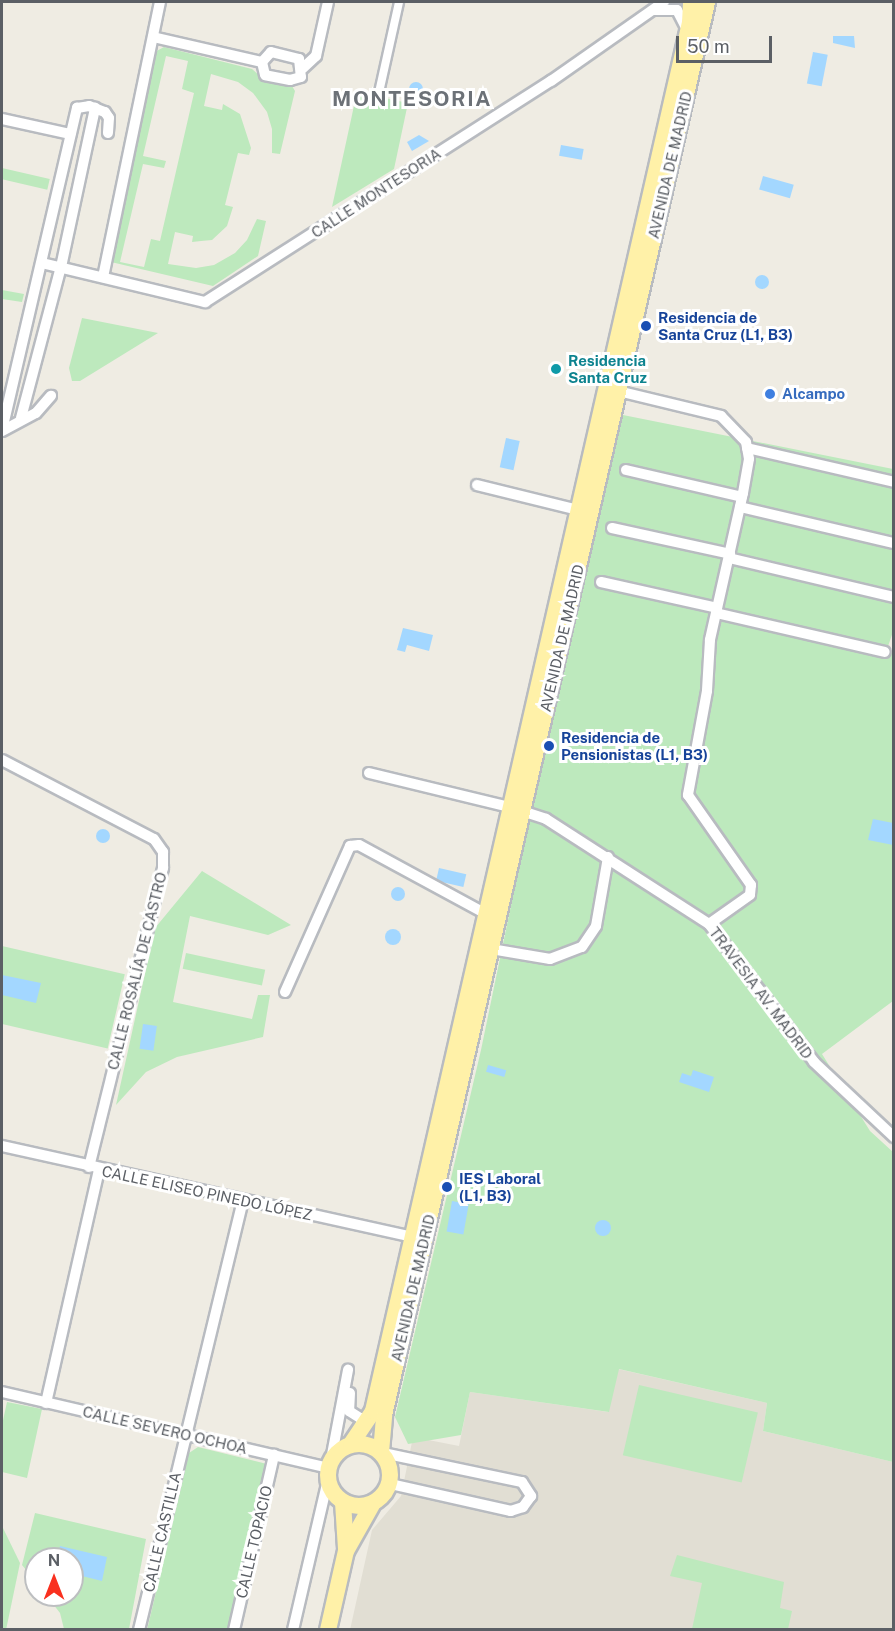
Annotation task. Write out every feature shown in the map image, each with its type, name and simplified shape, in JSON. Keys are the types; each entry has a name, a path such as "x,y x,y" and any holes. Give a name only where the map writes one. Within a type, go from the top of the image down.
{"main road":[{"name":"AVENIDA DE MADRID","path":"382,1452 384,1415 491,949 516,809 578,510 687,33 691,2"},
{"name":"AVENIDA DE MADRID","path":"351,1444 369,1418 486,914 516,809 618,391 706,2"},
{"path":"346,1551 373,1503 390,1484 390,1467 382,1452 362,1443 351,1444 329,1469 336,1496 344,1502 363,1506 373,1503"},
{"path":"328,1629 346,1551 344,1502"}],"street":[{"path":"103,277 160,2"},
{"path":"262,62 265,75 290,80 300,77 303,68 316,56 328,2"},
{"path":"378,97 399,2"},
{"name":"CALLE MONTESORIA","path":"42,263 205,302 551,81 663,2"},
{"path":"656,6 677,10 687,33"},
{"path":"153,37 262,62"},
{"path":"262,62 271,52 299,58 303,68"},
{"path":"2,431 13,377 42,263 69,134 77,108 95,108 109,118 108,133"},
{"path":"21,418 61,267 95,108"},
{"path":"2,119 69,134"},
{"path":"2,373 13,377"},
{"path":"618,391 721,416 735,427 747,448 741,502 717,611 707,691 688,795 751,885 750,895 709,924"},
{"path":"2,431 21,418 36,413 51,396"},
{"path":"747,448 894,482"},
{"path":"626,470 894,543"},
{"path":"477,485 578,510"},
{"path":"612,528 894,597"},
{"path":"601,582 885,652"},
{"name":"CALLE ROSALÍA DE CASTRO","path":"2,760 154,838 163,852 163,868 94,1168 46,1403"},
{"name":"TRAVESIA AV. MADRID","path":"369,773 516,809 546,819 709,924 814,1062 894,1137"},
{"path":"285,992 350,846 359,845 486,914"},
{"path":"491,949 550,959 582,947 596,926 608,857"},
{"name":"CALLE ELISEO PINEDO LÓPEZ","path":"2,1146 412,1237"},
{"name":"CALLE CASTILLA","path":"139,1629 184,1434 243,1200"},
{"path":"292,1629 351,1371 349,1411 360,1418 369,1418"},
{"name":"CALLE SEVERO OCHOA","path":"2,1392 329,1469"},
{"path":"382,1452 522,1482 531,1496 523,1507 512,1511 390,1484"},
{"name":"CALLE TOPACIO","path":"234,1629 274,1455"}],"shaded area":[{"path":"618,1369 767,1403 763,1431 893,1462 893,1629 350,1630 372,1530 401,1496 413,1437 459,1446 470,1392 608,1412"}],"green space":[{"path":"164,47 252,69 261,77 292,86 295,91 280,154 272,153 272,129 267,112 253,93 238,82 211,74 204,106 222,110 223,104 240,114 251,148 249,155 238,153 225,205 233,207 227,226 212,240 192,242 193,236 175,232 168,264 196,268 214,265 235,253 247,240 257,219 266,221 258,256 213,286 111,262 153,53","holes":["166,56 188,61 182,89 194,93 160,241 151,239 144,267 120,262 143,164 164,168 166,161 143,156"]},
{"path":"357,92 408,103 394,169 332,207"},
{"path":"2,168 50,179 47,190 2,179"},
{"path":"2,290 24,294 22,302 2,299"},
{"path":"82,318 158,333 80,381 72,381 69,368"},
{"path":"613,413 893,469 894,629 886,652 894,654 893,1001 822,1054 870,1131 893,1152 893,1462 763,1431 767,1403 619,1369 609,1412 470,1392 461,1435 408,1444 395,1417 481,1050"},
{"path":"202,871 291,925 268,935 190,916 173,1002 252,1019 258,995 270,995 263,1037 177,1057 146,1072 116,1105 155,928"},
{"path":"2,946 125,974 108,1048 2,1024"},
{"path":"186,953 265,970 262,985 183,969"},
{"path":"639,1385 758,1412 742,1483 623,1455"},
{"path":"7,1402 42,1409 27,1478 2,1472 2,1425"},
{"path":"198,1447 267,1464 228,1629 147,1630 189,1453"},
{"path":"35,1513 146,1539 129,1629 64,1629 60,1613 55,1607 84,1607 84,1547 26,1547"},
{"path":"2,1526 20,1563 6,1630 2,1629"},
{"path":"677,1555 784,1582 780,1608 792,1611 788,1629 692,1629 702,1583 670,1576"}],"water":[{"path":"833,36 854,36 855,48 833,43"},
{"path":"813,52 828,55 822,86 807,83"},
{"path":"413,82 419,82 423,89 419,96 413,96 409,92 409,86"},
{"path":"419,135 429,141 412,151 407,142"},
{"path":"561,145 584,149 582,160 559,156"},
{"path":"763,176 794,185 790,198 759,189"},
{"path":"762,275 767,277 769,282 767,287 762,289 757,287 755,282 757,277"},
{"path":"506,438 520,441 513,470 500,467"},
{"path":"403,628 433,635 429,651 407,645 405,652 397,650"},
{"path":"873,819 893,823 893,845 868,840"},
{"path":"100,829 106,829 110,836 106,843 100,843 96,839 96,833"},
{"path":"439,868 466,874 463,887 436,881"},
{"path":"398,887 403,889 405,894 403,899 398,901 393,899 391,894 393,889"},
{"path":"393,929 399,931 401,937 399,943 393,945 387,943 385,937 387,931"},
{"path":"2,975 41,983 36,1003 2,995"},
{"path":"143,1024 157,1026 153,1051 140,1049"},
{"path":"488,1065 506,1070 504,1077 486,1072"},
{"path":"693,1070 714,1077 709,1092 679,1082 682,1073 691,1076"},
{"path":"452,1201 469,1204 463,1234 447,1232"},
{"path":"600,1220 606,1220 611,1228 609,1234 600,1236 595,1231 595,1225"},
{"path":"84,1552 107,1557 102,1581 84,1576"}],"place":[{"name":"Residencia de Santa Cruz (L1, B3)","path":"646,326"},
{"name":"Residencia Santa Cruz","path":"556,369"},
{"name":"Alcampo","path":"770,394"},
{"name":"Residencia de Pensionistas (L1, B3)","path":"549,746"},
{"name":"IES Laboral (L1, B3)","path":"447,1187"}],"district":[{"name":"MONTESORIA","path":"412,99"}]}
